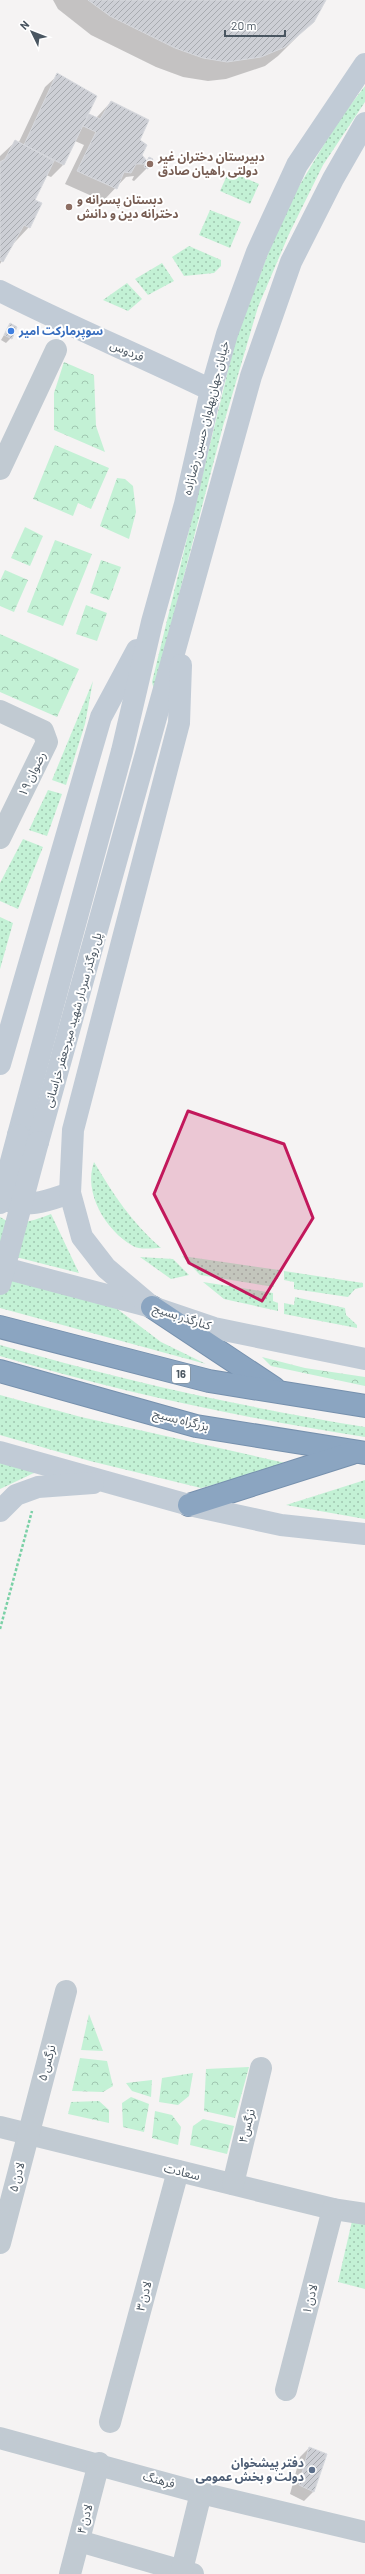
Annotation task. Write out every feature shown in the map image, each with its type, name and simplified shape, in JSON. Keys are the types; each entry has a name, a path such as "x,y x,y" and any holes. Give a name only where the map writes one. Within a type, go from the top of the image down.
{"highway":[{"path":"152,1307 281,1393"},
{"name":"16","path":"0,1327 209,1381 365,1406"},
{"name":"بزرگراه بسیج","path":"0,1370 196,1426 361,1452"},
{"path":"189,1505 361,1452"}],"main road":[{"name":"خیابان جهان‌پهلوان حسین رضا‌زاده","path":"122,752 152,622 185,504 211,390 227,334 257,252 297,165 365,64"},
{"path":"152,1307 106,1268 82,1237 70,1193 73,1130 179,722 182,629 241,411 276,298 291,262 312,220 365,123"},
{"name":"فردوس","path":"0,291 68,326 149,360 211,390"},
{"path":"0,1064 102,717 152,622"},
{"name":"پل روگذر سردار شهید میرجعفر خراسانی","path":"0,1284 38,1142 182,629"},
{"name":"پل روگذر سردار شهید میرجعفر خراسانی","path":"0,1203 122,752"},
{"path":"0,1198 22,1206 47,1201 70,1193"},
{"name":"کنارگذر بسیج","path":"0,1267 152,1307 214,1328 365,1360"},
{"path":"0,1452 189,1505 281,1525 365,1534"},
{"path":"0,1511 16,1495 38,1487 107,1481"}],"street":[{"path":"0,468 56,350"},
{"name":"رضوان ۱۹","path":"0,710 43,731 48,742 0,838"},
{"name":"نرگس ۵","path":"28,2135 66,1991"},
{"name":"نرگس۴","path":"233,2184 261,2068"},
{"name":"سعادت","path":"0,2127 333,2209 365,2214"},
{"name":"لادن ۵","path":"0,2243 28,2135"},
{"name":"لادن ۳","path":"110,2422 178,2171"},
{"name":"لادن ۱","path":"286,2390 333,2209"},
{"name":"فرهنگ","path":"0,2438 100,2463 201,2493 365,2532"},
{"name":"لادن ۴","path":"70,2574 100,2463"},
{"path":"79,2541 185,2573 201,2493"}],"path":[{"path":"0,1629 38,1487"}],"highlighted area":[{"path":"188,1111 284,1144 313,1218 262,1301 189,1263 154,1194"}],"green space":[{"path":"365,86 365,102 323,165 289,234 258,307 223,426 154,690 152,682 236,338 277,230 295,193 338,121"},
{"path":"229,171 259,184 250,204 220,191"},
{"path":"210,210 241,222 230,248 199,235"},
{"path":"189,246 221,260 221,266 214,273 184,276 172,257"},
{"path":"162,263 174,281 148,295 135,279"},
{"path":"127,283 142,299 128,311 103,300"},
{"path":"64,362 94,375 96,426 105,452 54,430 54,393"},
{"path":"55,445 109,468 91,509 78,503 73,516 33,499"},
{"path":"117,478 125,479 133,486 136,512 129,539 100,526"},
{"path":"25,527 43,536 30,566 11,558"},
{"path":"55,540 92,554 63,626 27,612"},
{"path":"101,560 121,567 109,600 90,593"},
{"path":"5,570 28,580 14,612 0,606 0,581"},
{"path":"86,605 107,613 97,641 76,634"},
{"path":"0,634 79,669 57,717 0,692"},
{"path":"93,681 85,724 66,785 52,780"},
{"path":"48,790 62,794 47,836 29,830"},
{"path":"23,839 43,847 18,909 0,901 0,883"},
{"path":"0,917 13,923 0,969"},
{"path":"94,1162 124,1208 141,1229 161,1248 142,1248 133,1246 123,1239 105,1220 94,1198 91,1174"},
{"path":"51,1214 79,1273 0,1253 0,1217 12,1222 25,1222"},
{"path":"182,1256 279,1270 278,1279 273,1279 274,1287 200,1275"},
{"path":"140,1257 173,1259 189,1275 171,1279"},
{"path":"284,1271 363,1283 363,1287 355,1289 348,1297 294,1289 294,1282 284,1280"},
{"path":"0,1276 112,1305 161,1342 206,1364 0,1308"},
{"path":"203,1282 273,1293 273,1301 278,1303 278,1311 224,1299"},
{"path":"295,1297 345,1308 346,1315 357,1325 357,1328 284,1314 284,1303 294,1305"},
{"path":"0,1345 90,1370 181,1392 273,1411 365,1427 365,1437 227,1413 90,1381 0,1356"},
{"path":"262,1357 305,1368 365,1377 365,1386 271,1366"},
{"path":"0,1395 81,1417 290,1464 201,1488 90,1461 0,1435"},
{"path":"0,1461 36,1472 0,1489"},
{"path":"365,1480 365,1519 286,1505"},
{"path":"89,2014 103,2051 81,2050"},
{"path":"80,2058 107,2061 113,2086 103,2092 72,2091"},
{"path":"249,2067 235,2118 204,2111 206,2069"},
{"path":"193,2073 189,2096 178,2105 159,2102 162,2078"},
{"path":"152,2080 151,2097 132,2091 126,2083"},
{"path":"131,2097 149,2104 144,2132 123,2127 122,2103"},
{"path":"99,2101 109,2110 109,2123 68,2114 71,2102"},
{"path":"155,2111 172,2115 181,2127 178,2145 152,2138"},
{"path":"203,2119 234,2126 227,2154 190,2145 193,2126"},
{"path":"352,2221 365,2223 365,2289 338,2282"}],"building":[{"path":"88,0 326,0 314,22 285,47 261,57 227,62 203,58 175,48 110,16"},
{"path":"57,73 97,96 64,165 24,145"},
{"path":"111,101 149,120 140,140 147,145 142,155 147,161 149,157 153,159 148,169 144,167 145,164 136,164 131,173 124,172 117,189 77,171 96,132 83,126 89,114 100,119"},
{"path":"15,140 54,161 35,200 42,203 30,228 24,225 3,262 0,260 0,162 5,159"},
{"name":"سوپرمارکت امیر","path":"10,323 17,327 12,339 4,335"},
{"name":"دفتر پیشخوان دولت و بخش عمومی","path":"309,2447 327,2454 314,2492 299,2485"}],"place":[{"name":"دبیرستان دختران غیر دولتی راهیان صادق","path":"150,164"},
{"name":"دبستان پسرانه و دخترانه دین و دانش","path":"69,207"},
{"name":"سوپرمارکت امیر","path":"11,331"},
{"name":"دفتر پیشخوان دولت و بخش عمومی","path":"312,2470"}]}
